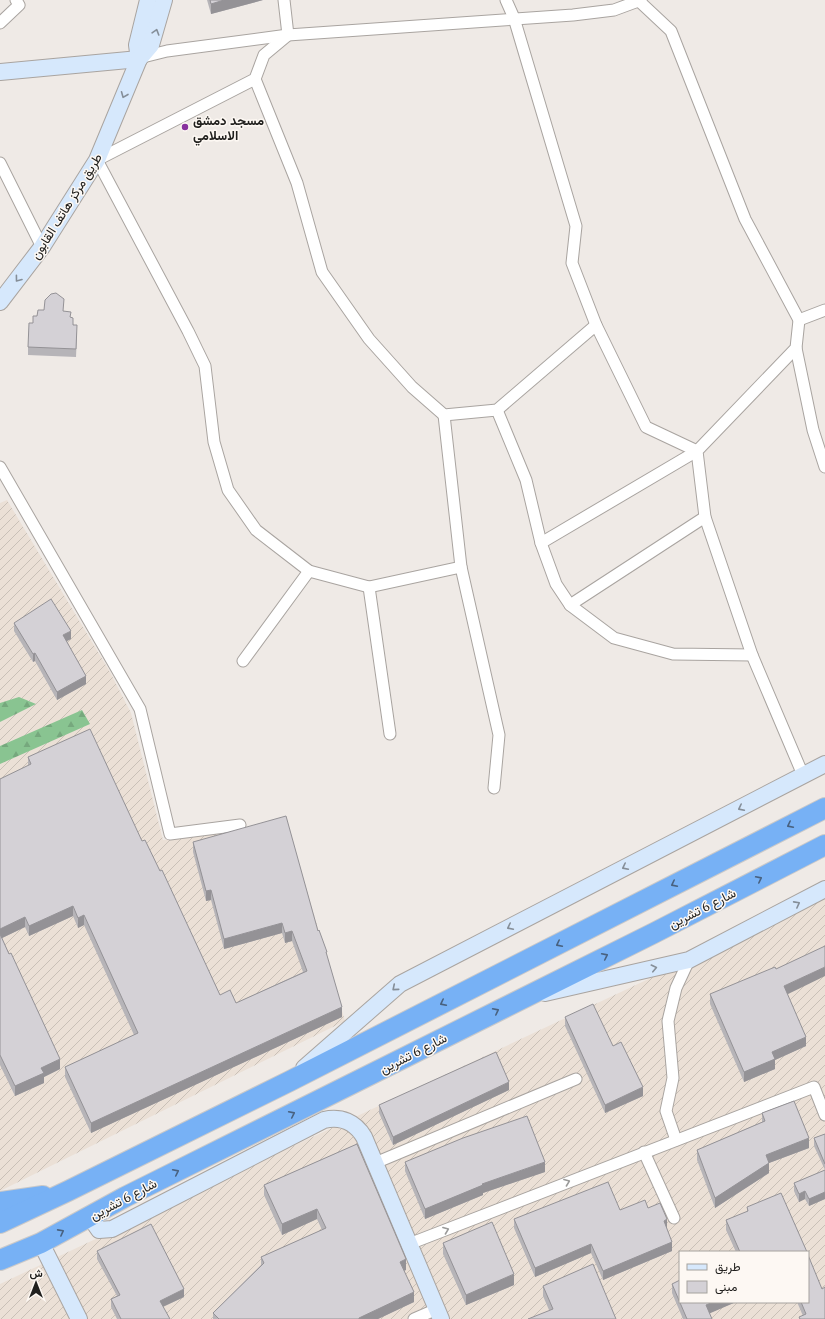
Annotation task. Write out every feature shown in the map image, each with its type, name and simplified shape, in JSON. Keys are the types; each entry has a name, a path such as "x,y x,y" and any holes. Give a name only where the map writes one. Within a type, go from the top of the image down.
{"highway":[{"path":"0,1222 68,1192 290,1081 825,808"},
{"name":"شارع 6 تشرين","path":"0,1260 41,1243 90,1216 825,845"},
{"path":"0,1202 68,1192"}],"street":[{"path":"0,23 19,5 16,0"},
{"path":"139,59 137,45 148,0"},
{"path":"139,59 152,45 164,0"},
{"path":"284,0 288,35"},
{"path":"506,0 514,18 576,226 572,263 596,324 646,427 697,451"},
{"path":"0,72 139,59 167,51 288,35 573,15 614,10 640,1 671,31 745,219 800,320 796,348 813,430 825,467"},
{"path":"288,35 264,55 255,79 97,160 205,366 214,442 228,490 256,530 309,571 369,587 461,566"},
{"name":"طريق مركز هاتف القابون","path":"0,302 42,247 97,160 139,59"},
{"path":"255,79 297,183 322,272 369,339 412,388 444,415 461,566 499,735 494,788"},
{"path":"0,163 42,247"},
{"path":"800,320 825,310"},
{"path":"444,415 498,410 596,324"},
{"path":"541,543 697,451 796,348"},
{"path":"498,410 526,480 541,543 556,584 570,605 614,638 673,654 752,655"},
{"path":"697,451 705,517 752,655 803,775"},
{"path":"0,467 140,709 170,834 240,825"},
{"path":"570,605 705,517"},
{"path":"243,661 309,571"},
{"path":"369,587 390,734"},
{"path":"290,1081 400,984 825,764"},
{"path":"520,998 689,960 825,889"},
{"path":"676,1140 666,1110 672,1078 668,1021 676,988 689,960"},
{"path":"375,1163 576,1079"},
{"path":"409,1244 814,1087 825,1115"},
{"path":"90,1216 99,1230 112,1229 324,1120 331,1118 345,1120 357,1126 364,1137 439,1314 414,1319"},
{"path":"644,1152 674,1218"},
{"path":"41,1243 80,1319"}],"shaded area":[{"path":"7,500 110,672 131,713 163,840 288,826 345,1021 0,1191 0,503"},
{"path":"825,896 825,1319 0,1319 0,1284"}],"green space":[{"path":"19,697 36,704 0,722 0,703"},
{"path":"82,710 90,724 0,764 0,746"}],"building":[{"path":"210,0 224,0 211,4"},
{"path":"56,293 64,299 63,311 71,312 70,317 73,318 73,325 77,325 76,349 28,347 29,323 33,323 33,316 37,316 38,310 44,310 45,300 51,294"},
{"path":"51,599 71,631 63,635 86,676 57,692 35,653 33,654 14,623"},
{"path":"90,729 142,841 145,840 160,871 162,870 220,995 230,990 236,1003 307,971 292,931 285,933 282,923 224,939 211,890 206,891 193,842 286,816 318,931 319,930 327,952 342,1007 91,1123 65,1067 138,1033 84,915 78,918 73,906 29,926 25,917 0,929 0,779 31,764 28,757"},
{"path":"0,934 9,954 11,953 60,1059 41,1068 44,1073 15,1086 0,1055"},
{"path":"825,946 825,967 784,986 806,1037 772,1052 775,1059 744,1072 710,994 775,967 776,969"},
{"path":"593,1004 613,1046 621,1042 643,1087 605,1105 565,1017"},
{"path":"496,1052 509,1082 393,1137 379,1105"},
{"path":"794,1101 809,1138 766,1155 769,1163 715,1198 697,1150 765,1121 762,1113"},
{"path":"527,1116 545,1162 482,1184 483,1185 425,1209 405,1162 463,1138"},
{"path":"825,1134 825,1164 814,1138"},
{"path":"357,1144 406,1259 400,1262 414,1292 359,1319 219,1319 213,1313 264,1263 261,1257 326,1228 317,1209 282,1224 264,1185"},
{"path":"825,1170 825,1192 809,1199 805,1191 799,1194 794,1183"},
{"path":"608,1182 620,1210 645,1200 648,1208 660,1203 667,1219 664,1221 672,1242 603,1271 591,1244 535,1268 514,1219"},
{"path":"781,1193 807,1251 740,1251 726,1220 748,1211 747,1207"},
{"path":"492,1222 514,1274 466,1295 443,1243"},
{"path":"151,1224 184,1289 160,1301 170,1319 121,1319 111,1299 120,1295 97,1251"},
{"path":"809,1257 822,1289 825,1287 825,1319 800,1319 799,1317 806,1314 801,1303 809,1303"},
{"path":"593,1264 616,1319 528,1319 553,1309 543,1286"},
{"path":"679,1280 679,1300 672,1284"},
{"path":"680,1303 711,1303 706,1305 712,1319 687,1319"}],"place":[{"name":"مسجد دمشق الاسلامي","path":"185,127"}]}
